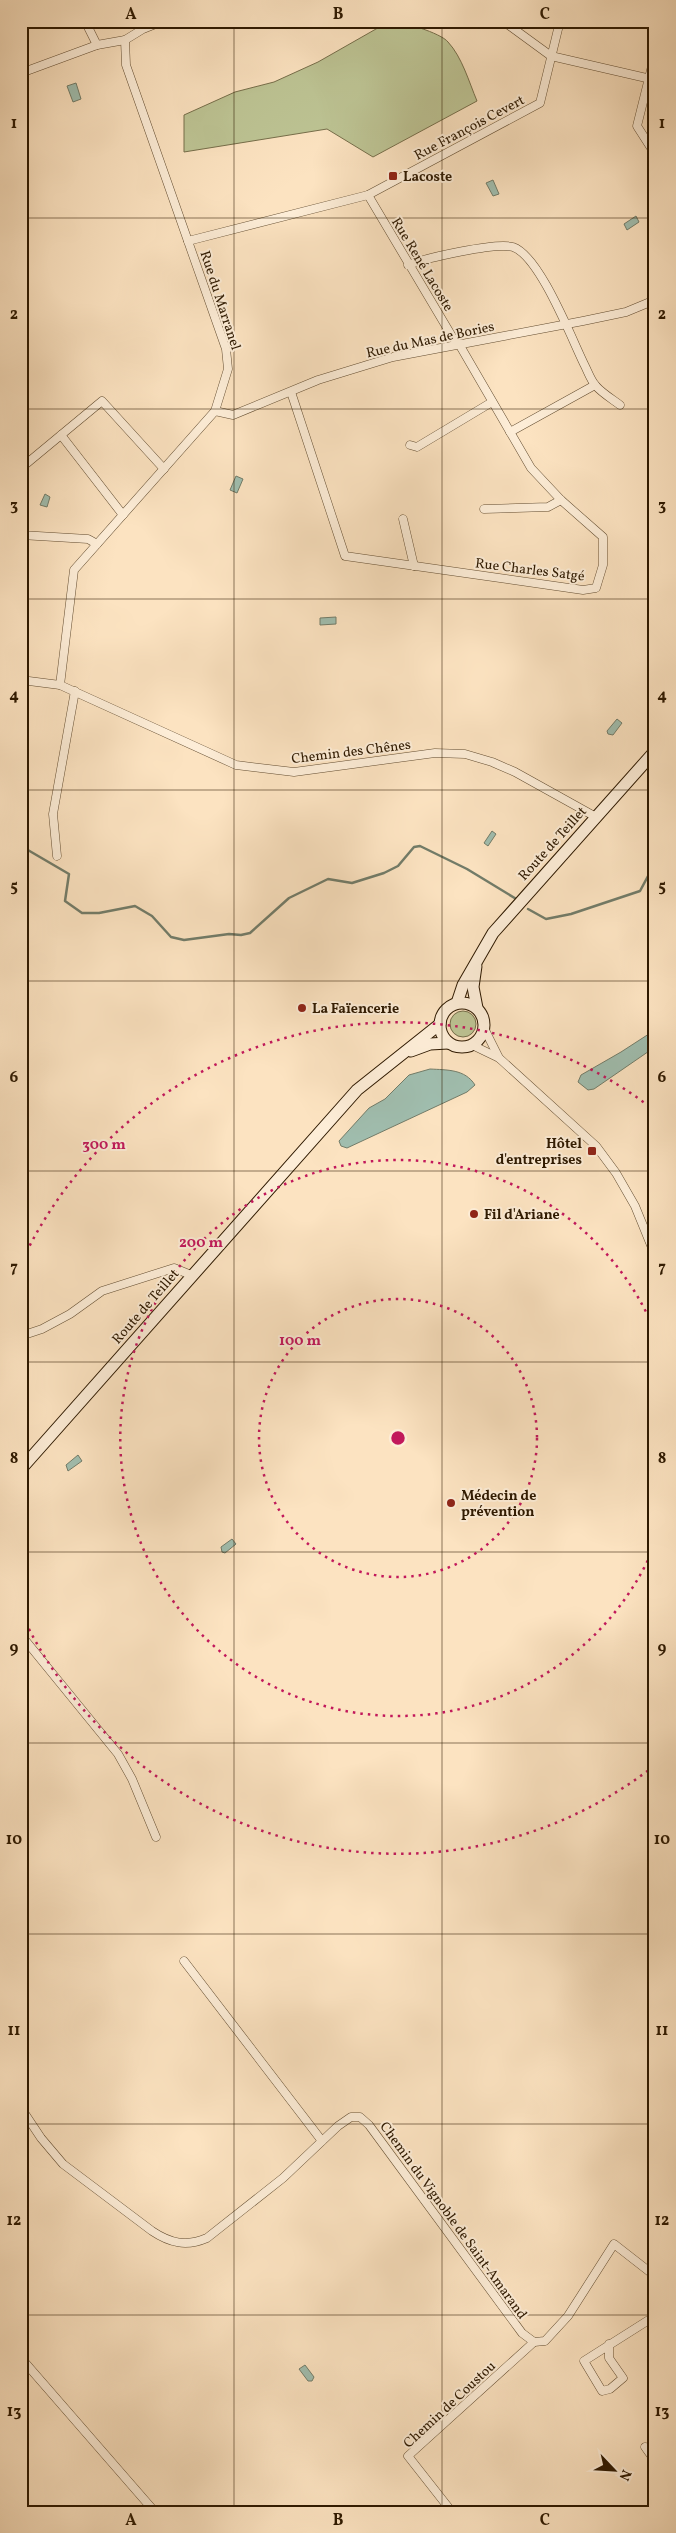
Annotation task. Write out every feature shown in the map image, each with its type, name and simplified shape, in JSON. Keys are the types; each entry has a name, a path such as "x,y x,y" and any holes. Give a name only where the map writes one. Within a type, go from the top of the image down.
{"main road":[{"name":"Route de Teillet","path":"457,1004 463,985 493,933 655,751"},
{"name":"Route de Teillet","path":"477,959 473,988 477,1008"},
{"path":"464,1003 477,1008 483,1018 484,1028 478,1041 472,1045 460,1047 448,1042 444,1038 440,1024 447,1009 464,1003"},
{"name":"Route de Teillet","path":"21,1469 357,1090 440,1024"},
{"name":"Route de Teillet","path":"398,1056 430,1044 448,1042"}],"street":[{"path":"85,21 97,45"},
{"path":"21,73 97,45 125,40 142,29 163,21"},
{"path":"503,21 551,56 652,79"},
{"name":"Rue François Cevert","path":"188,241 368,195 540,103 560,21"},
{"name":"Rue du Marranel","path":"60,685 74,570 215,411 228,369 226,349 126,65 125,40"},
{"path":"655,54 652,79 637,126 655,154"},
{"name":"Rue René Lacoste","path":"368,195 408,265 453,338 459,344"},
{"path":"408,265 425,259 496,247 512,247 523,253 531,262 559,307 595,385 620,405"},
{"name":"Rue du Mas de Bories","path":"215,411 233,415 318,380 393,357 626,312 655,300"},
{"name":"Rue Charles Satgé","path":"291,392 345,556 583,590 596,588 603,565 603,537 561,500 531,468 459,344"},
{"path":"510,432 595,385"},
{"path":"26,464 102,401 164,469"},
{"path":"410,444 417,448 492,402"},
{"path":"60,435 123,515"},
{"path":"484,509 548,507 561,500"},
{"path":"403,520 414,566"},
{"path":"21,534 88,539 97,544"},
{"name":"Chemin des Chênes","path":"21,680 60,685 236,765 294,772 435,753 465,754 492,762 514,772 596,816"},
{"path":"57,856 53,814 74,691"},
{"path":"484,1028 499,1058"},
{"path":"472,1045 499,1058 596,1146 616,1173 635,1206 655,1255"},
{"path":"21,1336 42,1329 70,1314 102,1291 174,1268 191,1275"},
{"path":"21,1635 118,1754 132,1779 156,1837"},
{"path":"184,1961 322,2141"},
{"name":"Chemin du Vignoble de Saint-Amarand","path":"21,2108 41,2138 63,2164 164,2240 180,2244 195,2244 207,2238 283,2178 351,2117 360,2117 370,2125 522,2334 534,2342"},
{"path":"534,2342 545,2341 568,2316 614,2244 655,2276"},
{"path":"609,2344 609,2358 623,2378 610,2390 602,2391 584,2361 609,2344 655,2316"},
{"name":"Chemin de Coustou","path":"452,2512 408,2456 534,2342"},
{"path":"21,2358 155,2512"},
{"path":"645,2447 655,2461"}],"green space":[{"path":"390,21 421,28 438,35 448,42 461,62 477,101 373,157 327,129 184,152 184,115 235,92 274,82 318,62"},
{"path":"463,1011 472,1015 476,1024 472,1033 463,1037 454,1033 450,1024 454,1015"}],"shaded area":[{"path":"76,83 81,99 73,102 67,86"},
{"path":"493,180 499,194 493,196 486,183"},
{"path":"636,216 639,222 627,230 624,224"},
{"path":"236,476 243,479 237,493 230,490"},
{"path":"45,494 50,497 47,507 40,505"},
{"path":"336,617 336,624 320,625 320,618"},
{"path":"617,719 622,723 613,735 608,734 607,731"},
{"path":"492,831 496,834 488,846 484,843"},
{"path":"655,1030 655,1047 594,1089 588,1090 578,1082 581,1075"},
{"path":"430,1069 461,1073 475,1085 467,1092 347,1148 341,1146 339,1141 369,1108 385,1099 409,1075"},
{"path":"78,1455 82,1461 68,1471 66,1465"},
{"path":"232,1539 236,1544 225,1553 222,1552 221,1547"},
{"path":"305,2365 314,2377 312,2381 308,2381 299,2369"}],"waterway":[{"path":"21,846 69,874 65,901 82,913 99,913 135,906 152,916 171,937 184,940 250,933 289,898 328,879 352,883 384,873 398,866 414,847 420,846 467,869 518,900"},
{"path":"528,909 546,919 571,914 640,891 655,863"}],"place":[{"name":"Lacoste","path":"393,176"},
{"name":"La Faïencerie","path":"302,1008"},
{"name":"Hôtel d'entreprises","path":"592,1151"},
{"name":"Fil d'Ariane","path":"474,1214"},
{"name":"Médecin de prévention","path":"451,1503"}]}
